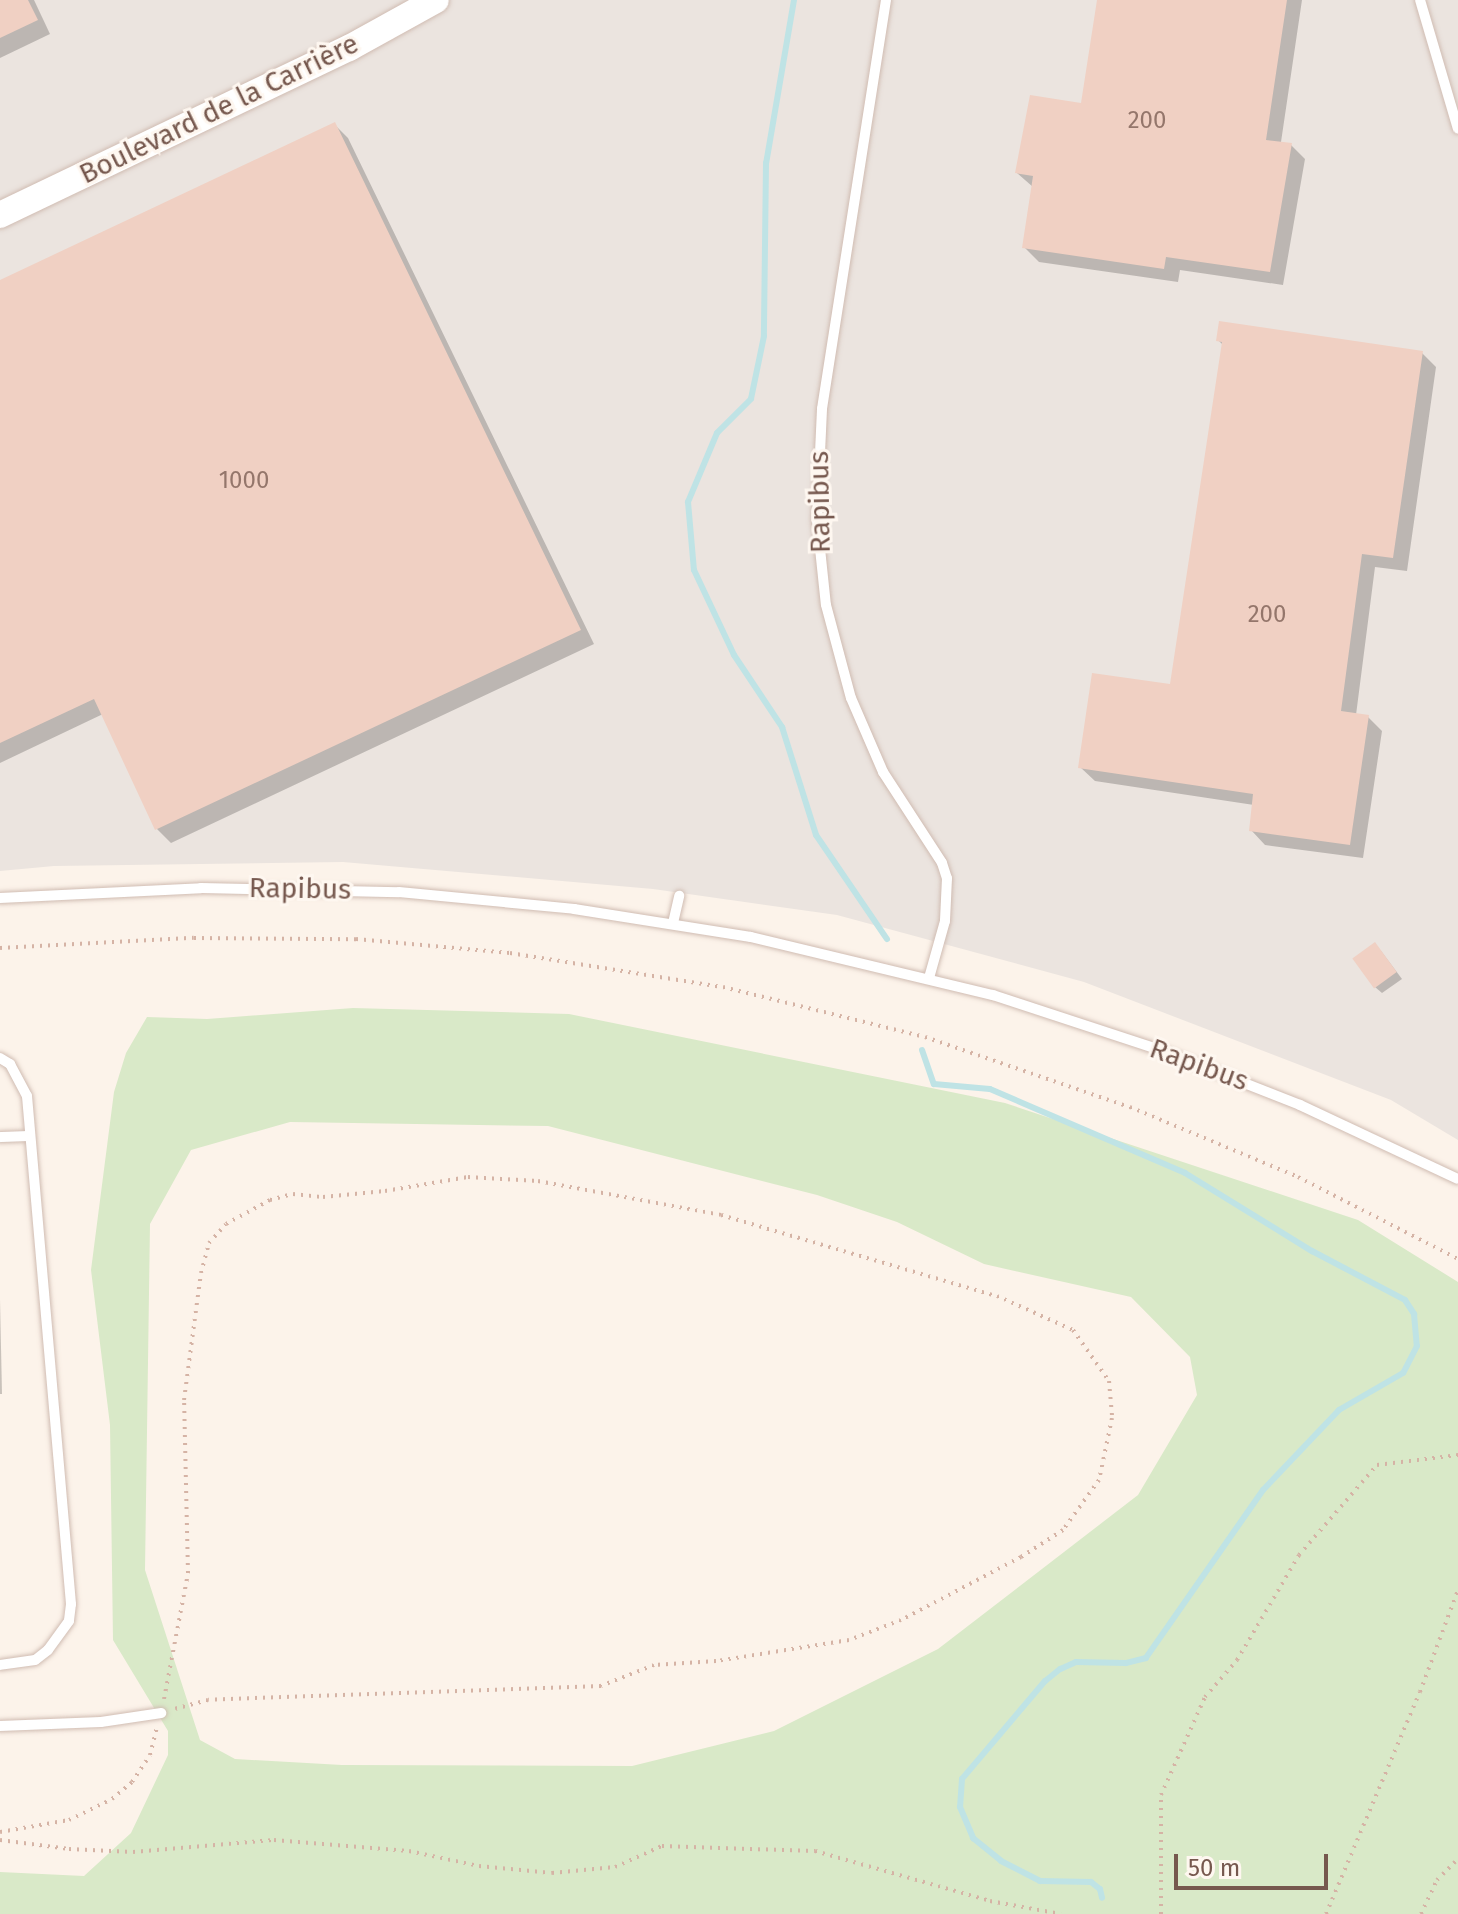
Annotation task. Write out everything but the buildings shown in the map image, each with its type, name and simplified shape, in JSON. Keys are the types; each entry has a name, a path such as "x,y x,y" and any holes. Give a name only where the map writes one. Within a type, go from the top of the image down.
{"street":[{"name":"Boulevard de la Carrière","path":"0,215 349,48 436,0"}],"lane":[{"name":"Rapibus","path":"886,0 822,409 817,520 826,605 851,698 883,772 942,863 947,878 945,921 929,978"},
{"path":"1420,0 1458,129"},
{"name":"Rapibus","path":"0,898 144,890 296,888 508,901 673,923 809,949 929,978 1049,1012 1226,1075 1458,1179"},
{"path":"673,923 679,896"},
{"path":"0,1058 10,1064 27,1096 71,1604 69,1621 48,1650 35,1660 0,1665"},
{"path":"0,1137 30,1136"},
{"path":"0,1726 101,1722 161,1713"}],"path":[{"path":"0,948 182,938 356,939 510,953 723,987 925,1037 1130,1107 1298,1177 1458,1259"},
{"path":"0,1832 69,1820 112,1799 132,1782 150,1755 188,1573 184,1400 201,1273 209,1243 226,1224 270,1200 293,1194 323,1197 385,1191 468,1177 538,1181 706,1212 802,1236 997,1296 1073,1330 1109,1381 1112,1418 1099,1480 1063,1530 1021,1557 901,1620 849,1640 716,1661 654,1665 601,1686 208,1700 161,1713"},
{"path":"1161,1914 1161,1795 1205,1697 1237,1660 1299,1555 1377,1465 1458,1455"},
{"path":"1326,1914 1420,1692 1458,1590"},
{"path":"0,1840 69,1849 133,1852 274,1840 409,1851 479,1866 552,1873 615,1867 662,1846 815,1851 990,1901 1061,1914"},
{"path":"1421,1914 1437,1880 1458,1859"}],"shaded area":[{"path":"0,0 1458,0 1458,1140 1391,1100 1084,982 837,915 653,889 343,862 54,866 0,871"}],"green space":[{"path":"353,1008 569,1014 1005,1103 1358,1220 1458,1282 1458,1914 0,1914 0,1872 84,1876 131,1833 168,1755 168,1731 113,1640 110,1425 91,1270 114,1092 126,1053 147,1017 207,1019","holes":["290,1122 548,1126 817,1195 897,1222 984,1264 1131,1297 1190,1357 1197,1395 1138,1495 938,1649 774,1731 632,1766 342,1765 235,1759 200,1740 145,1570 150,1224 191,1150"]}],"waterway":[{"path":"794,0 766,163 764,336 751,399 717,433 688,502 694,570 734,655 782,727 816,835 887,939"},
{"path":"922,1050 934,1084 990,1089 1185,1173 1312,1251 1405,1300 1414,1314 1417,1346 1403,1373 1339,1410 1263,1490 1146,1658 1126,1663 1076,1662 1060,1669 1045,1681 962,1779 960,1807 973,1838 1001,1861 1040,1881 1091,1882 1100,1889 1102,1898"}]}
